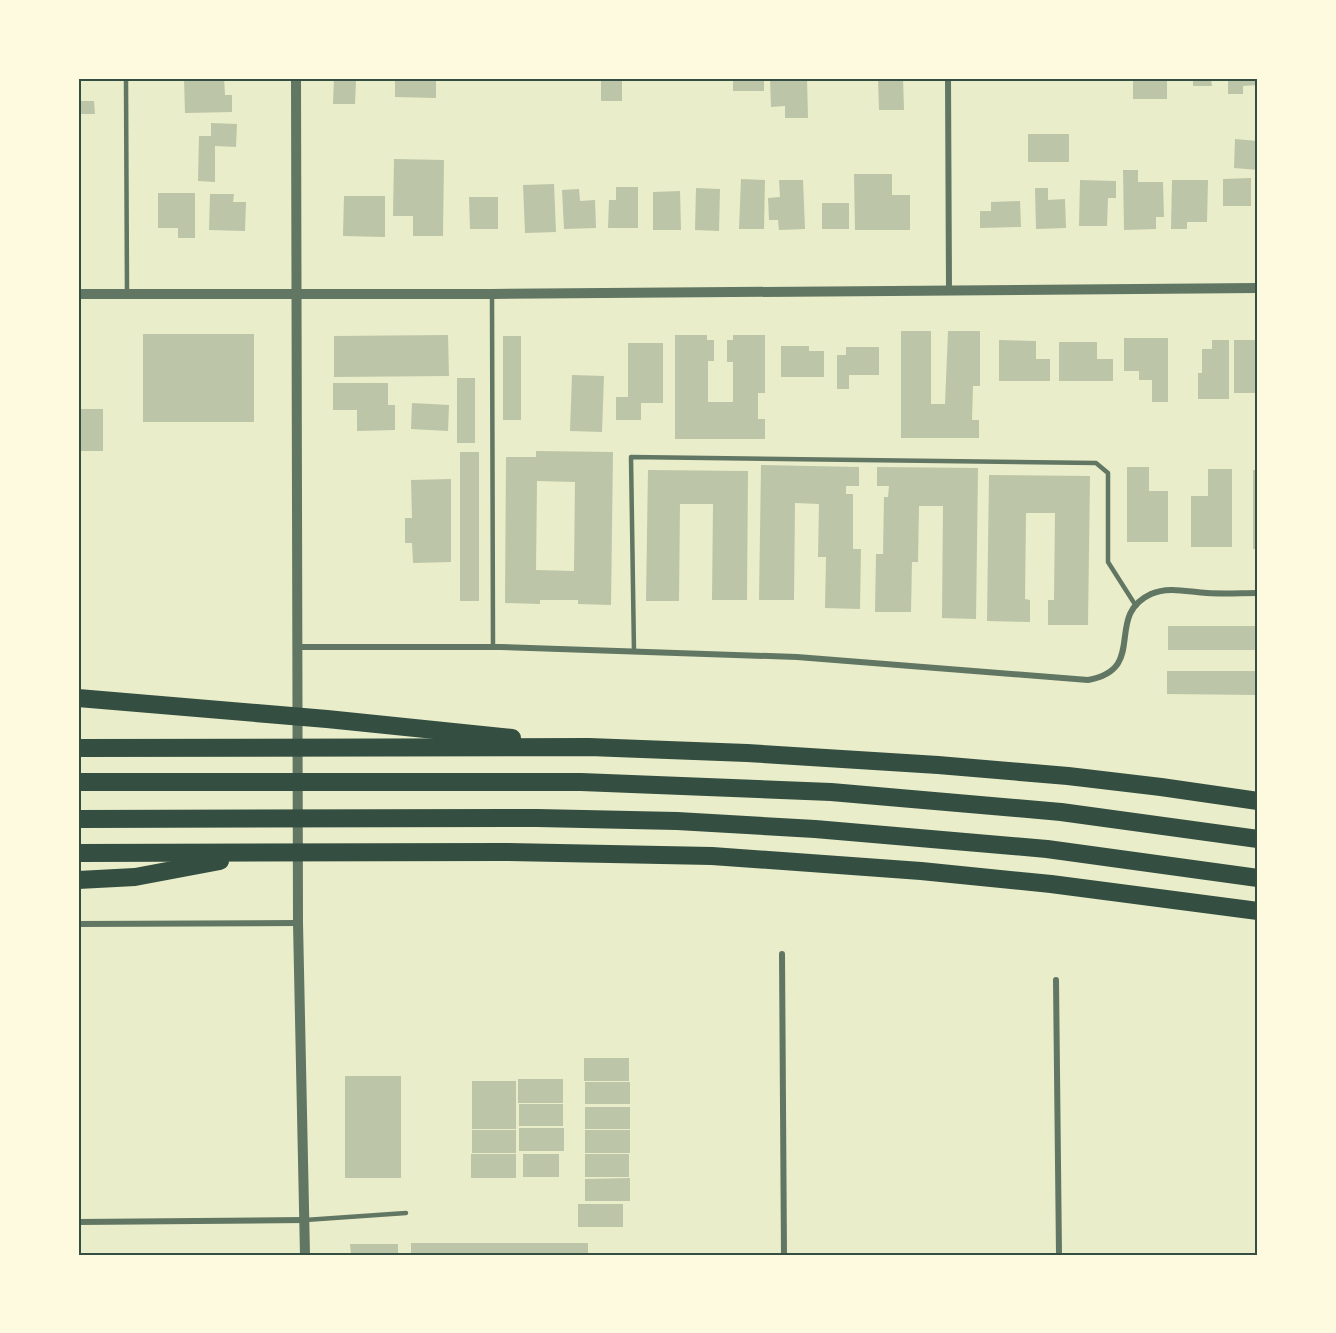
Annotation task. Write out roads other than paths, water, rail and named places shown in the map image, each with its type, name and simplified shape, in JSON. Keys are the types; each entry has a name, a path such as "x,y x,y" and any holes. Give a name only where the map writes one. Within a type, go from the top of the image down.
{"highway":[{"path":"78,698 468,732 589,747"},
{"path":"78,748 589,747 747,753 938,765 1091,779 1258,801"},
{"path":"78,782 581,782 819,791 1061,812 1258,839"},
{"path":"78,819 537,818 677,821 839,831 1035,848 1258,878"},
{"path":"78,853 515,852 712,856 819,863 1051,884 1258,911"},
{"path":"78,880 135,877 263,853"}],"street":[{"path":"296,78 298,923 305,1255"},
{"path":"948,78 949,290"},
{"path":"78,294 492,294 1258,288"},
{"path":"296,651 493,647 634,651 796,657 1088,680 1107,675 1120,663 1124,651 1127,621 1136,607 1150,595 1166,590 1258,593"},
{"path":"78,924 298,923"},
{"path":"782,954 784,1255"},
{"path":"1056,980 1059,1255"},
{"path":"78,1222 305,1220"}],"lane":[{"path":"126,78 127,293"},
{"path":"492,294 493,647"},
{"path":"634,651 631,457 1096,463 1108,472 1108,562 1136,607"},
{"path":"305,1220 406,1213"}]}
